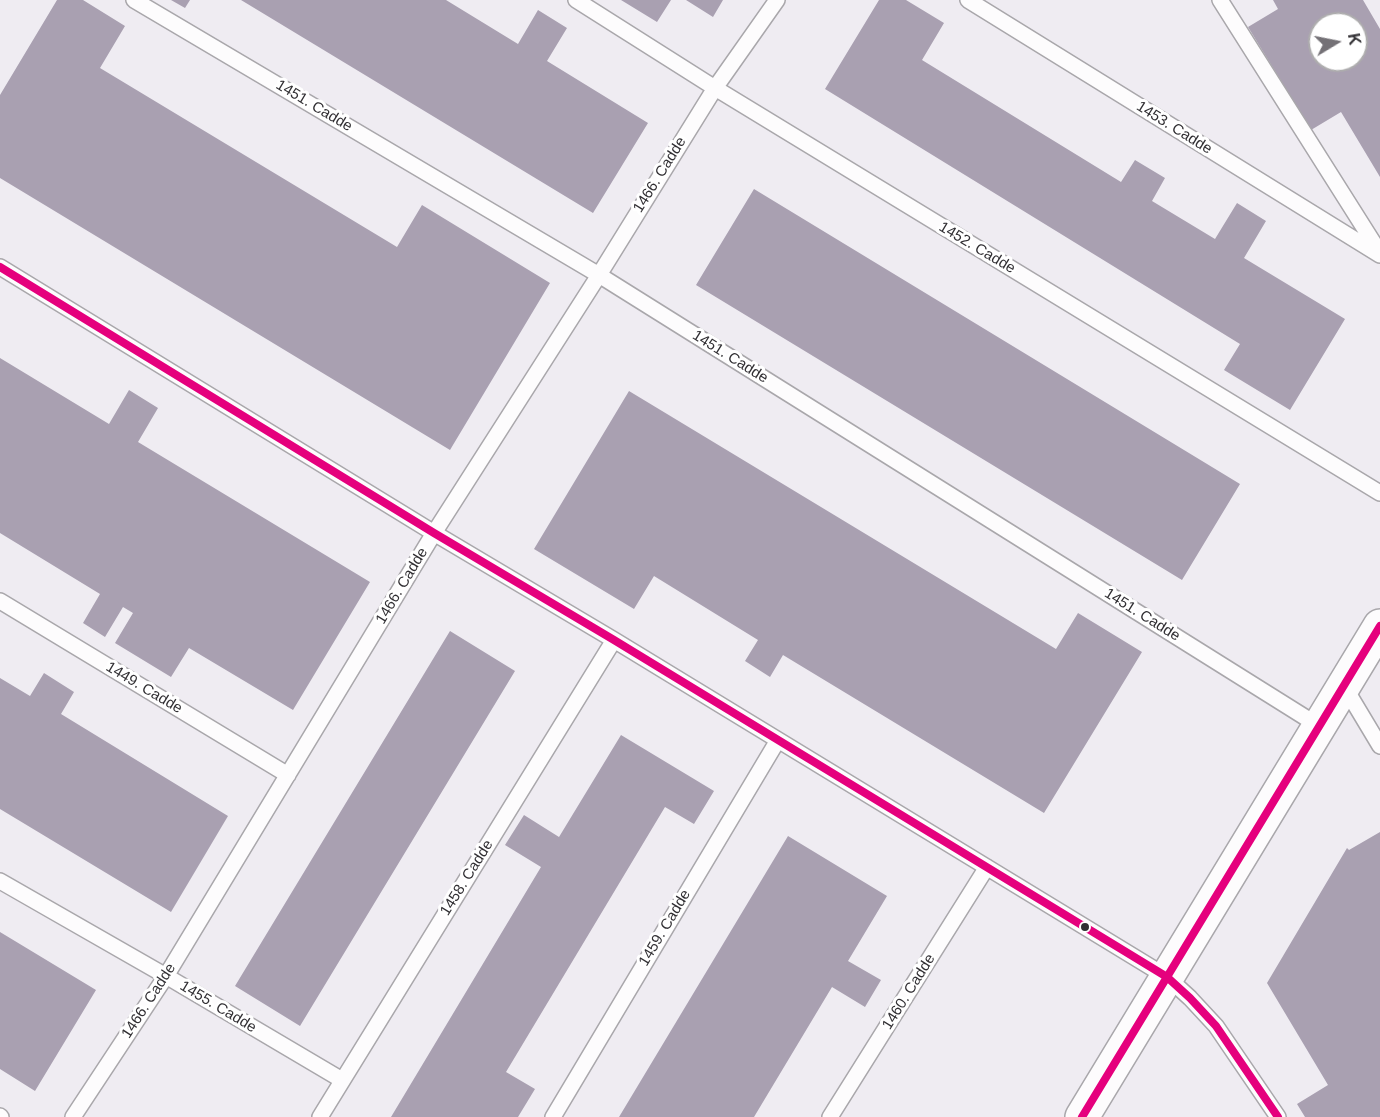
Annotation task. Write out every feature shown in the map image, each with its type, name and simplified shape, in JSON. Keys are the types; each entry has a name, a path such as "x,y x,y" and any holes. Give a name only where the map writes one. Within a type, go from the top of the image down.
{"main road":[{"path":"1082,1117 1380,626"}],"lane":[{"name":"1451. Cadde","path":"134,0 599,274 1319,726"},
{"name":"1452. Cadde","path":"576,0 715,88 1380,493"},
{"name":"1466. Cadde","path":"73,1117 166,976 434,533 715,88 777,0"},
{"name":"1453. Cadde","path":"968,0 1380,254"},
{"path":"1220,0 1380,254"},
{"path":"0,267 1167,977 1216,1026 1278,1117"},
{"name":"1449. Cadde","path":"0,601 288,775"},
{"name":"1458. Cadde","path":"320,1117 614,640"},
{"path":"1344,686 1380,746"},
{"name":"1459. Cadde","path":"553,1117 778,740"},
{"name":"1460. Cadde","path":"830,1117 987,867"},
{"name":"1455. Cadde","path":"0,881 342,1080"}],"building":[{"path":"57,0 83,0 125,26 100,68 397,247 422,205 550,283 450,450 0,178 0,95"},
{"path":"171,0 190,0 185,8"},
{"path":"241,0 446,0 518,44 538,10 567,28 547,61 648,123 593,213"},
{"path":"621,0 671,0 657,22"},
{"path":"686,0 723,0 713,17"},
{"path":"879,0 906,0 944,23 922,60 1121,182 1135,160 1165,178 1152,201 1215,239 1237,203 1266,221 1244,258 1345,319 1290,410 1224,370 1240,344 825,89"},
{"path":"1273,0 1363,0 1380,29 1380,177 1341,112 1311,130 1248,27 1278,9"},
{"path":"754,189 1240,484 1182,580 696,285"},
{"path":"0,358 109,424 129,390 158,408 138,442 370,582 293,710 189,648 171,677 115,643 133,613 123,607 105,637 83,623 100,594 0,533"},
{"path":"629,391 1056,649 1078,613 1142,652 1044,813 783,655 770,677 745,661 758,640 654,576 634,609 534,549"},
{"path":"450,631 515,671 300,1026 235,986"},
{"path":"44,673 74,692 61,714 228,816 171,912 0,809 0,678 30,696"},
{"path":"621,735 714,791 694,824 665,807 506,1072 535,1089 518,1117 391,1117 541,867 505,845 524,815 559,837"},
{"path":"1380,832 1380,1117 1305,1117 1297,1104 1328,1085 1267,983 1347,848 1349,850"},
{"path":"788,836 887,896 848,961 881,980 865,1007 832,987 754,1117 619,1117"},
{"path":"0,932 96,990 35,1091 0,1069"}],"transit line":[{"path":"0,267 1167,977 1216,1026 1278,1117"},
{"path":"1082,1117 1380,626"}]}
